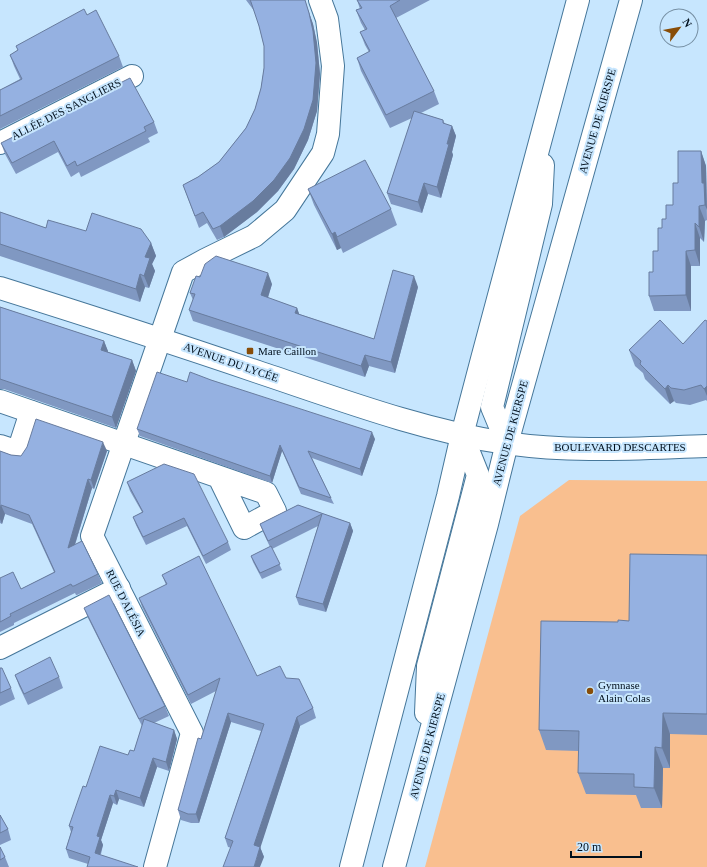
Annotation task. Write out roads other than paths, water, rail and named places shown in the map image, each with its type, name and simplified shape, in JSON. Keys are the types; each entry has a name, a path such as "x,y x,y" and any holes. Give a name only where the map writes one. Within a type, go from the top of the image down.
{"main road":[{"name":"RUE D'ALÉSIA","path":"155,867 192,733 92,536 183,272 254,236 285,210 323,153 328,134 334,66 327,19 320,0"},
{"path":"351,867 448,496 462,435 578,0"},
{"name":"AVENUE DE KIERSPE","path":"394,867 487,524 507,443 631,0"},
{"name":"ALLÉE DES SANGLIERS","path":"0,143 132,76"},
{"path":"507,443 492,407 541,204 546,121"},
{"name":"AVENUE DU LYCÉE","path":"0,288 160,338 361,406 462,435"},
{"path":"0,401 219,477"},
{"path":"0,446 18,452 31,412"},
{"path":"423,758 428,666 478,474 462,435"},
{"name":"BOULEVARD DESCARTES","path":"462,435 507,443 572,449 707,446"},
{"path":"0,648 119,588"}],"place":[{"name":"Mare Caillon","path":"250,351"},
{"name":"Gymnase Alain Colas","path":"590,691"}]}
